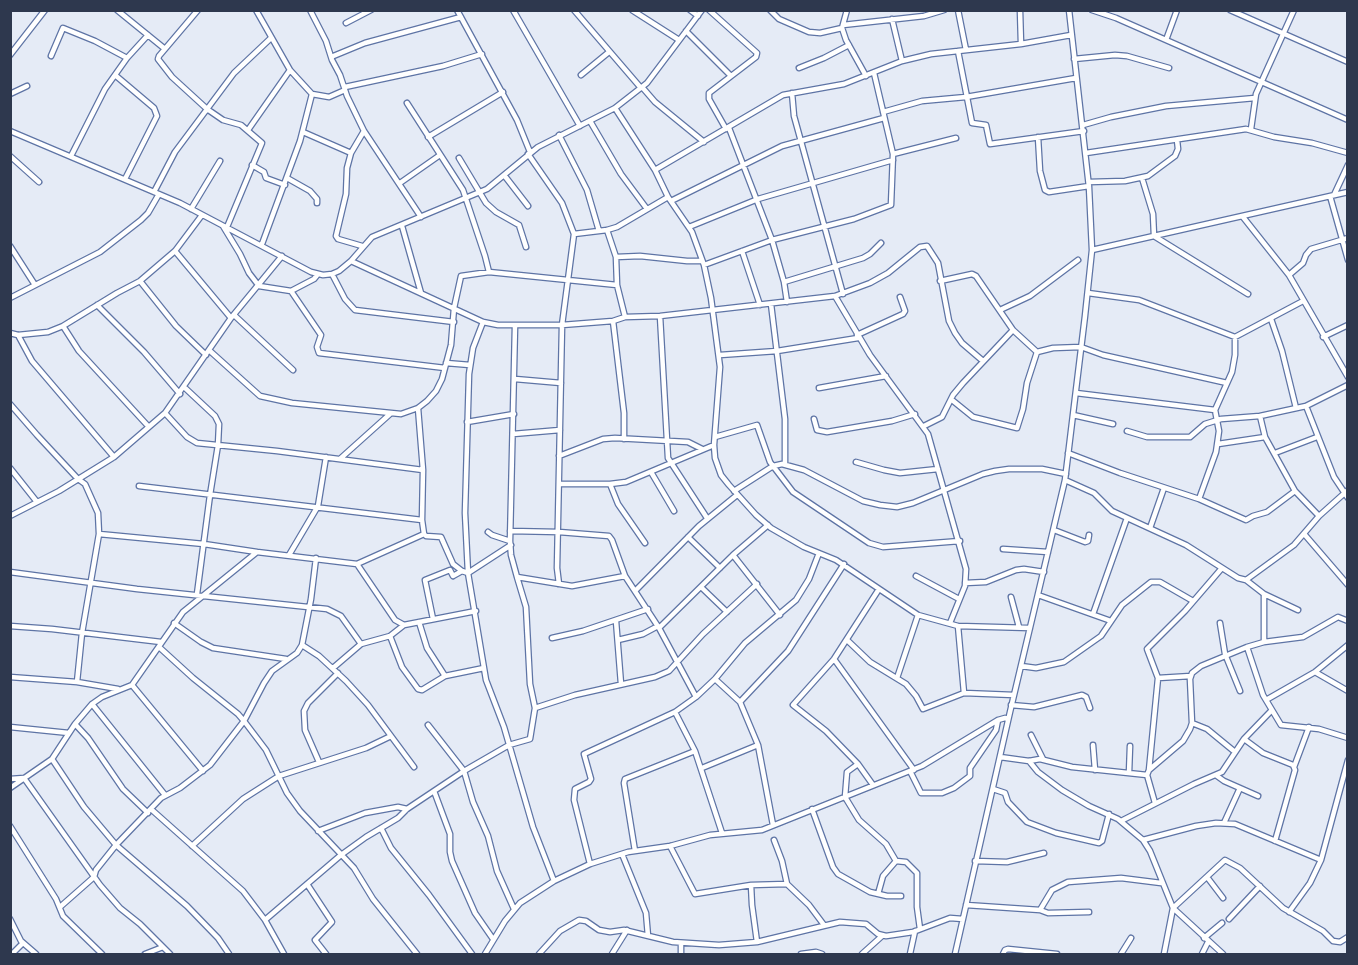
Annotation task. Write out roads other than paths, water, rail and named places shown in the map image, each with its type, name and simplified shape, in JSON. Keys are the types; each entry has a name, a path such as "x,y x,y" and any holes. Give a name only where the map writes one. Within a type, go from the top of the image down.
{"street":[{"path":"10,55 45,10"},
{"path":"117,10 165,48"},
{"path":"256,10 290,70 312,94 328,97 345,88 443,66 482,54"},
{"path":"310,10 326,41 364,131 421,217"},
{"path":"346,23 370,10"},
{"path":"457,10 518,120 529,153 561,203 574,234 562,325 557,568 559,584"},
{"path":"513,10 580,126"},
{"path":"574,10 655,102 704,142"},
{"path":"632,10 679,40"},
{"path":"690,10 698,16"},
{"path":"10,131 191,209 318,274 332,273 339,271 351,261 362,246 379,233 402,226 480,192 493,185 529,153 559,135 615,108 652,77 702,10"},
{"path":"709,10 757,53 756,57 708,96 727,128 758,199 784,282 787,302"},
{"path":"770,10 779,19 809,32 820,33 842,26 911,17 944,10"},
{"path":"847,10 842,26 849,45 866,76"},
{"path":"909,10 911,17"},
{"path":"958,10 966,50"},
{"path":"1020,10 1021,44"},
{"path":"955,954 1065,480 1082,346 1092,250 1089,184 1069,10"},
{"path":"1092,10 1116,18 1347,120"},
{"path":"1166,40 1178,10"},
{"path":"1230,10 1347,62"},
{"path":"1251,129 1255,98 1294,10"},
{"path":"195,11 158,59 172,77 207,109 222,120 234,122 248,130 262,143 225,226"},
{"path":"331,57 365,43 461,17"},
{"path":"892,19 902,61"},
{"path":"51,56 60,31 64,28 127,58"},
{"path":"686,32 731,76"},
{"path":"71,156 115,75 148,35"},
{"path":"655,170 770,100 792,93 844,84 902,61 931,54 1021,44 1071,35"},
{"path":"10,298 92,257 148,213 175,152 234,73 271,38"},
{"path":"799,68 849,45"},
{"path":"958,51 972,123 986,125 989,143 992,145 1083,128 1111,117 1166,106 1255,98"},
{"path":"581,75 609,52"},
{"path":"1074,59 1127,56 1169,68"},
{"path":"248,130 290,70"},
{"path":"616,257 640,256 703,263 772,240 854,219 891,206 893,157 874,73"},
{"path":"115,75 154,108 158,116 124,179"},
{"path":"574,234 607,230 742,164 801,139 884,115 922,101 966,97 1076,78"},
{"path":"10,94 27,86"},
{"path":"428,137 503,92"},
{"path":"792,93 794,116 843,294"},
{"path":"262,244 303,132 312,94"},
{"path":"407,103 466,198 489,272"},
{"path":"615,108 689,227 703,263 720,355 720,386 714,445 715,458 721,475 768,525 786,538 844,564 918,615 958,626 1030,628"},
{"path":"590,121 621,174 647,209"},
{"path":"1086,153 1239,129 1251,129 1274,137 1312,143 1347,153"},
{"path":"362,246 336,238 346,194 351,153 364,131"},
{"path":"303,132 351,153"},
{"path":"559,135 587,190 599,231"},
{"path":"1038,137 1040,171 1045,190 1049,192 1089,184 1142,178 1158,170 1175,156 1178,149 1177,140"},
{"path":"689,227 758,199 956,138"},
{"path":"400,183 440,155"},
{"path":"10,156 39,182"},
{"path":"459,158 490,207 519,225 526,247"},
{"path":"191,209 220,160"},
{"path":"252,165 264,172 266,178 285,185"},
{"path":"1347,165 1332,196 1347,260"},
{"path":"504,174 528,206"},
{"path":"287,178 310,191 317,202"},
{"path":"1142,178 1152,214 1154,236"},
{"path":"1092,250 1347,192"},
{"path":"10,333 18,335 48,332 63,326 97,304 140,281 175,251 202,215"},
{"path":"1243,217 1289,275 1347,377"},
{"path":"225,226 249,273 259,286 291,291 314,279 318,274"},
{"path":"402,226 421,293"},
{"path":"607,230 616,257 617,285 625,317"},
{"path":"1154,236 1248,294"},
{"path":"1289,275 1303,263 1311,249 1347,238"},
{"path":"784,282 835,268 870,254 882,243"},
{"path":"10,246 35,285"},
{"path":"351,261 483,322 515,326 562,325 835,296 870,283 925,246 930,249 938,263 949,321 955,333 962,343 983,361"},
{"path":"742,250 760,305"},
{"path":"175,251 232,316 293,370"},
{"path":"10,516 114,457 165,412 180,394 232,316 282,256"},
{"path":"1000,310 1030,296 1078,260"},
{"path":"140,281 170,320 260,396 292,403 390,414 401,414 418,408 436,391 446,366 461,276 489,272 617,285"},
{"path":"332,273 345,299 355,310 454,322"},
{"path":"940,281 974,274 1013,330 1037,352"},
{"path":"291,291 321,335 317,347 319,353 446,366 470,365"},
{"path":"1088,293 1139,300 1235,337 1303,301"},
{"path":"835,296 857,337 924,426 930,440 965,560 965,583 950,623"},
{"path":"720,355 777,351 857,337 903,314 905,311 900,297"},
{"path":"97,304 144,352 180,394"},
{"path":"771,304 784,419 785,465"},
{"path":"660,316 668,458 707,518"},
{"path":"1271,319 1282,351 1296,408"},
{"path":"613,321 624,413 624,439"},
{"path":"483,322 470,365 465,572 476,611 484,668 490,692 501,718 533,827 554,881"},
{"path":"1323,337 1347,325"},
{"path":"63,326 79,351 148,426"},
{"path":"265,920 341,855 407,809 464,771 509,745 531,738 535,708 530,684 526,607 517,577 510,531 515,326"},
{"path":"924,426 942,417 963,383 1013,330"},
{"path":"18,335 32,361 114,457"},
{"path":"1199,499 1218,444 1218,421 1215,410 1234,364 1235,337"},
{"path":"1037,352 1053,348 1082,346 1103,355 1227,383"},
{"path":"951,400 973,417 1017,428 1037,352"},
{"path":"819,388 886,376"},
{"path":"515,380 561,382"},
{"path":"1127,431 1147,437 1184,438 1193,435 1205,424 1306,406 1347,385"},
{"path":"184,387 218,421 218,445 204,544 200,595"},
{"path":"1076,393 1215,410"},
{"path":"10,404 85,484 96,507 99,534 82,633 77,682"},
{"path":"1306,406 1334,477 1346,491 1347,498"},
{"path":"418,408 423,470 423,534"},
{"path":"165,412 192,441 423,470"},
{"path":"340,459 390,414"},
{"path":"467,422 514,414"},
{"path":"814,419 817,430 826,432 892,421 915,414"},
{"path":"1073,415 1113,424"},
{"path":"1260,416 1265,436 1295,491 1318,516"},
{"path":"715,437 757,426 764,448 784,482 803,500 869,543 883,547 960,541"},
{"path":"513,434 560,430"},
{"path":"1218,444 1265,436"},
{"path":"1275,453 1317,437"},
{"path":"559,456 603,439 688,442 702,449"},
{"path":"559,484 626,482 714,445"},
{"path":"1068,453 1199,499 1246,520 1267,512 1295,491"},
{"path":"289,555 318,506 326,457"},
{"path":"856,462 900,473 938,469"},
{"path":"636,590 707,518 773,466 785,465 804,470 862,501 897,507 983,474 1009,469 1041,469 1066,474"},
{"path":"10,468 37,502"},
{"path":"651,472 674,511"},
{"path":"1065,480 1094,493 1112,512 1186,545 1238,578 1246,580 1263,594 1298,610"},
{"path":"610,484 618,504 645,543"},
{"path":"138,486 422,520"},
{"path":"1150,528 1164,488"},
{"path":"1246,580 1305,535 1318,516 1346,491"},
{"path":"1093,614 1127,518"},
{"path":"618,640 643,634 659,627 720,567 768,525"},
{"path":"1054,530 1085,542 1088,541 1089,535"},
{"path":"510,531 609,536 626,576 659,627 696,697"},
{"path":"488,532 511,543"},
{"path":"99,534 204,544 357,564 423,534 441,537 453,564 465,572"},
{"path":"1305,535 1347,585"},
{"path":"688,537 720,567"},
{"path":"433,619 425,580 450,570 453,576 465,572 511,543"},
{"path":"1003,549 1048,552"},
{"path":"10,788 52,759 75,724 92,704 132,685 183,612 200,595 257,552"},
{"path":"590,864 574,800 575,789 591,779 584,754 675,712 696,697 716,679 745,643 789,608 802,591 819,553"},
{"path":"733,555 780,615"},
{"path":"60,907 94,877 96,870 116,845 165,795 180,788 203,771 244,721 272,671 297,653 302,645 315,558"},
{"path":"357,564 395,620 404,625"},
{"path":"740,702 788,651 844,564"},
{"path":"1155,803 1148,772 1158,678 1147,649 1222,568"},
{"path":"965,583 986,582 1016,570 1044,572"},
{"path":"10,572 137,589 327,609 341,616 361,644"},
{"path":"517,577 578,586 626,576"},
{"path":"916,576 959,599"},
{"path":"1021,666 1036,668 1064,662 1101,636 1122,606 1151,582 1160,582 1193,601"},
{"path":"535,708 662,675 677,664 703,634 757,584"},
{"path":"701,587 727,612"},
{"path":"873,785 858,764 819,724 793,705 834,659 879,589"},
{"path":"1263,594 1264,642"},
{"path":"1038,595 1111,621"},
{"path":"1011,597 1019,627"},
{"path":"552,638 583,631 648,609"},
{"path":"333,668 361,644 390,636 404,625 476,611"},
{"path":"897,678 918,615"},
{"path":"1158,678 1191,676 1201,666 1226,654 1264,642 1303,637 1338,617 1347,621"},
{"path":"616,621 621,684"},
{"path":"419,622 428,648 445,676"},
{"path":"174,623 213,648 287,659"},
{"path":"1220,623 1226,654 1240,691"},
{"path":"10,626 160,644 192,678 244,721 266,750 293,802 354,868 373,899 417,954"},
{"path":"958,626 964,693"},
{"path":"390,636 402,667 418,689 422,690 445,676 484,668"},
{"path":"847,640 870,662 897,678 911,690 923,710 964,693 1014,695"},
{"path":"302,645 333,668 368,705 414,767"},
{"path":"1266,700 1315,672 1347,645"},
{"path":"1247,647 1266,700 1285,727 1309,727 1347,738"},
{"path":"834,659 912,771 921,793 942,793 954,788 970,776 970,768 996,730 998,720"},
{"path":"1315,672 1347,691"},
{"path":"319,762 305,730 304,711 308,703 338,673"},
{"path":"1000,757 1029,761 1043,759 1072,767 1095,770 1148,772 1183,741 1192,723 1191,676"},
{"path":"10,677 77,682 120,689"},
{"path":"716,679 740,702 758,745 773,825"},
{"path":"132,685 203,771"},
{"path":"1011,705 1034,707 1082,695 1086,697 1090,708"},
{"path":"92,704 165,795"},
{"path":"1121,821 1194,784 1217,776 1226,768 1244,739 1272,711"},
{"path":"675,712 702,768 722,834"},
{"path":"485,954 514,909 554,881 590,864 635,851 670,846 722,834 752,832 773,825 912,771 998,720 1008,719"},
{"path":"1192,723 1207,729 1234,752"},
{"path":"75,724 88,738 123,789 243,891 265,920 284,954"},
{"path":"428,725 464,771 473,802 488,836 497,871 514,909"},
{"path":"10,727 69,733"},
{"path":"1275,841 1294,767 1309,727"},
{"path":"1031,735 1043,759"},
{"path":"192,846 243,800 279,776 366,748 391,736"},
{"path":"1244,739 1263,753 1294,767"},
{"path":"702,768 758,745"},
{"path":"1093,745 1095,770"},
{"path":"1129,773 1130,746"},
{"path":"635,851 625,779 695,751"},
{"path":"52,759 84,807 116,845 187,906 218,938 229,954"},
{"path":"1289,912 1310,883 1321,860 1347,760"},
{"path":"1029,761 1038,772 1075,798 1121,821 1143,840 1173,908 1223,954"},
{"path":"858,764 847,771 845,797 859,820 885,844 896,861"},
{"path":"1217,776 1224,782 1258,796"},
{"path":"10,779 24,778"},
{"path":"24,778 94,877 120,908 170,954"},
{"path":"1224,823 1240,788"},
{"path":"993,789 1005,793 1008,802 1027,822 1071,837 1101,843 1109,814"},
{"path":"434,791 450,834 452,861 475,913 493,939"},
{"path":"318,831 365,813 398,807 407,809"},
{"path":"812,809 836,872 864,890 900,896"},
{"path":"1143,840 1196,826 1224,823 1242,826 1321,860"},
{"path":"10,826 66,920 102,954"},
{"path":"381,828 391,848 472,954"},
{"path":"774,840 784,867 787,884"},
{"path":"670,846 695,894 751,885 787,884 791,885 824,925"},
{"path":"975,861 1007,862 1044,853"},
{"path":"622,854 646,913 648,936"},
{"path":"1164,954 1173,908 1225,860 1240,868 1278,904 1323,931 1335,942 1340,942 1347,937"},
{"path":"878,894 883,876 896,861"},
{"path":"896,861 906,862 917,873 918,930 910,954"},
{"path":"1040,910 1052,890 1068,882 1108,877 1161,883"},
{"path":"1207,877 1223,898"},
{"path":"307,884 333,922 315,940 326,954"},
{"path":"751,885 757,942"},
{"path":"1229,919 1260,886"},
{"path":"966,905 1040,910 1048,913 1089,912"},
{"path":"10,918 23,943 36,954"},
{"path":"862,954 882,936 918,930 950,918 963,919"},
{"path":"540,954 560,931 579,920 586,921 599,930 610,932 627,930 681,943 718,945 757,942 840,922 866,924 882,936"},
{"path":"1202,954 1206,940 1222,923"},
{"path":"612,954 627,930"},
{"path":"1121,954 1131,938"},
{"path":"12,954 23,943"},
{"path":"681,943 681,954"},
{"path":"145,954 163,947"},
{"path":"1003,954 1005,950 1058,954"},
{"path":"801,954 816,952 822,954"}]}
